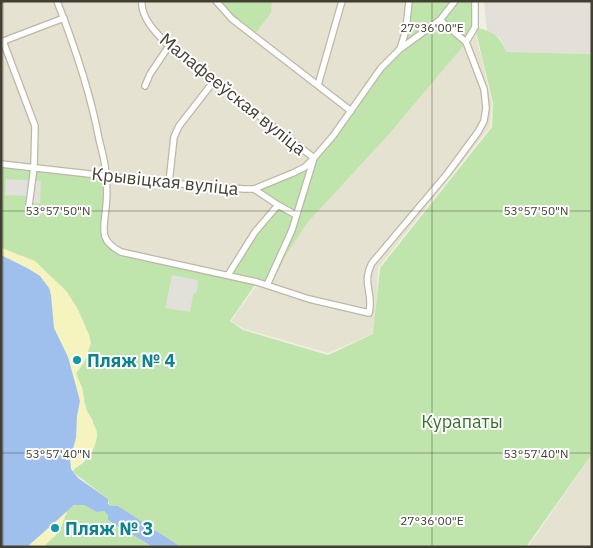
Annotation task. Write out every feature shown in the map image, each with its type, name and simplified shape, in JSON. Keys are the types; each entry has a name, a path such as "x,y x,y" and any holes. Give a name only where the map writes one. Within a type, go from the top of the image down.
{"street":[{"path":"57,1 79,56 93,108 106,176 104,231 107,240 114,248 121,252 267,285 309,299 369,313 370,300 367,278 372,263 447,174 484,121 486,108 484,89 466,42 440,20"},
{"name":"Малафееўская вуліца","path":"142,1 142,10 147,20 169,46 314,158"},
{"path":"216,1 232,19 351,111"},
{"path":"318,85 342,1"},
{"name":"Крывіцкая вуліца","path":"1,164 169,183 231,189 254,189 293,173 314,158 351,111 381,68 400,49 406,30 409,1"},
{"path":"400,49 440,20 455,1"},
{"path":"466,42 475,27 475,1"},
{"path":"28,213 34,167 35,126 2,42 64,18"},
{"path":"145,86 150,74 169,46"},
{"path":"169,183 174,137 179,126 214,81"},
{"path":"267,285 292,230 314,158"},
{"path":"254,189 296,216"},
{"path":"228,276 255,232 278,205"}],"shaded area":[{"path":"1,1 473,1 474,27 492,103 490,127 378,268 375,333 328,353 244,329 231,321 259,282 122,251 1,163"},
{"path":"484,1 592,1 592,54 506,52 500,38 487,31"},
{"path":"6,179 41,181 40,203 27,203 27,196 5,195"},
{"path":"172,275 198,280 197,291 193,295 190,312 165,308"},
{"path":"592,454 592,547 528,547"}],"green space":[{"path":"216,1 272,1 271,13 254,35"},
{"path":"412,1 451,1 437,19 408,39"},
{"name":"Курапаты","path":"455,1 475,1 475,27 486,30 498,37 506,52 592,54 592,454 526,547 181,547 118,506 111,506 108,499 73,472 91,453 93,421 87,411 76,373 81,366 89,335 80,314 68,294 56,281 17,255 1,248 1,164 106,176 103,231 114,248 228,275 255,232 277,206 254,189 293,173 314,158 381,68 440,20","holes":["475,28 493,103 492,127 380,268 373,334 328,355 243,330 230,321 257,282 271,286 287,253 307,223 389,134 464,45"]},
{"path":"77,504 84,505 97,512 104,511 108,515 109,520 153,547 43,547 59,532 68,509"}],"sand":[{"name":"Пляж № 4","path":"1,248 35,261 67,292 78,310 89,335 91,343 84,363 76,373 82,387 88,416 97,432 97,436 93,450 73,472 70,459 76,438 77,416 80,407 68,357 54,328 51,295 47,284 23,265 1,255"},
{"name":"Пляж № 3","path":"68,509 59,532 43,547 27,547 40,536"}],"water":[{"path":"1,255 40,276 49,288 54,328 68,357 80,401 76,438 70,459 71,469 78,478 108,499 108,504 118,506 181,547 153,547 108,520 108,515 104,511 97,512 84,505 74,505 27,547 1,547"}],"place":[{"name":"Пляж № 4","path":"77,360"},
{"name":"Пляж № 3","path":"55,528"}]}
